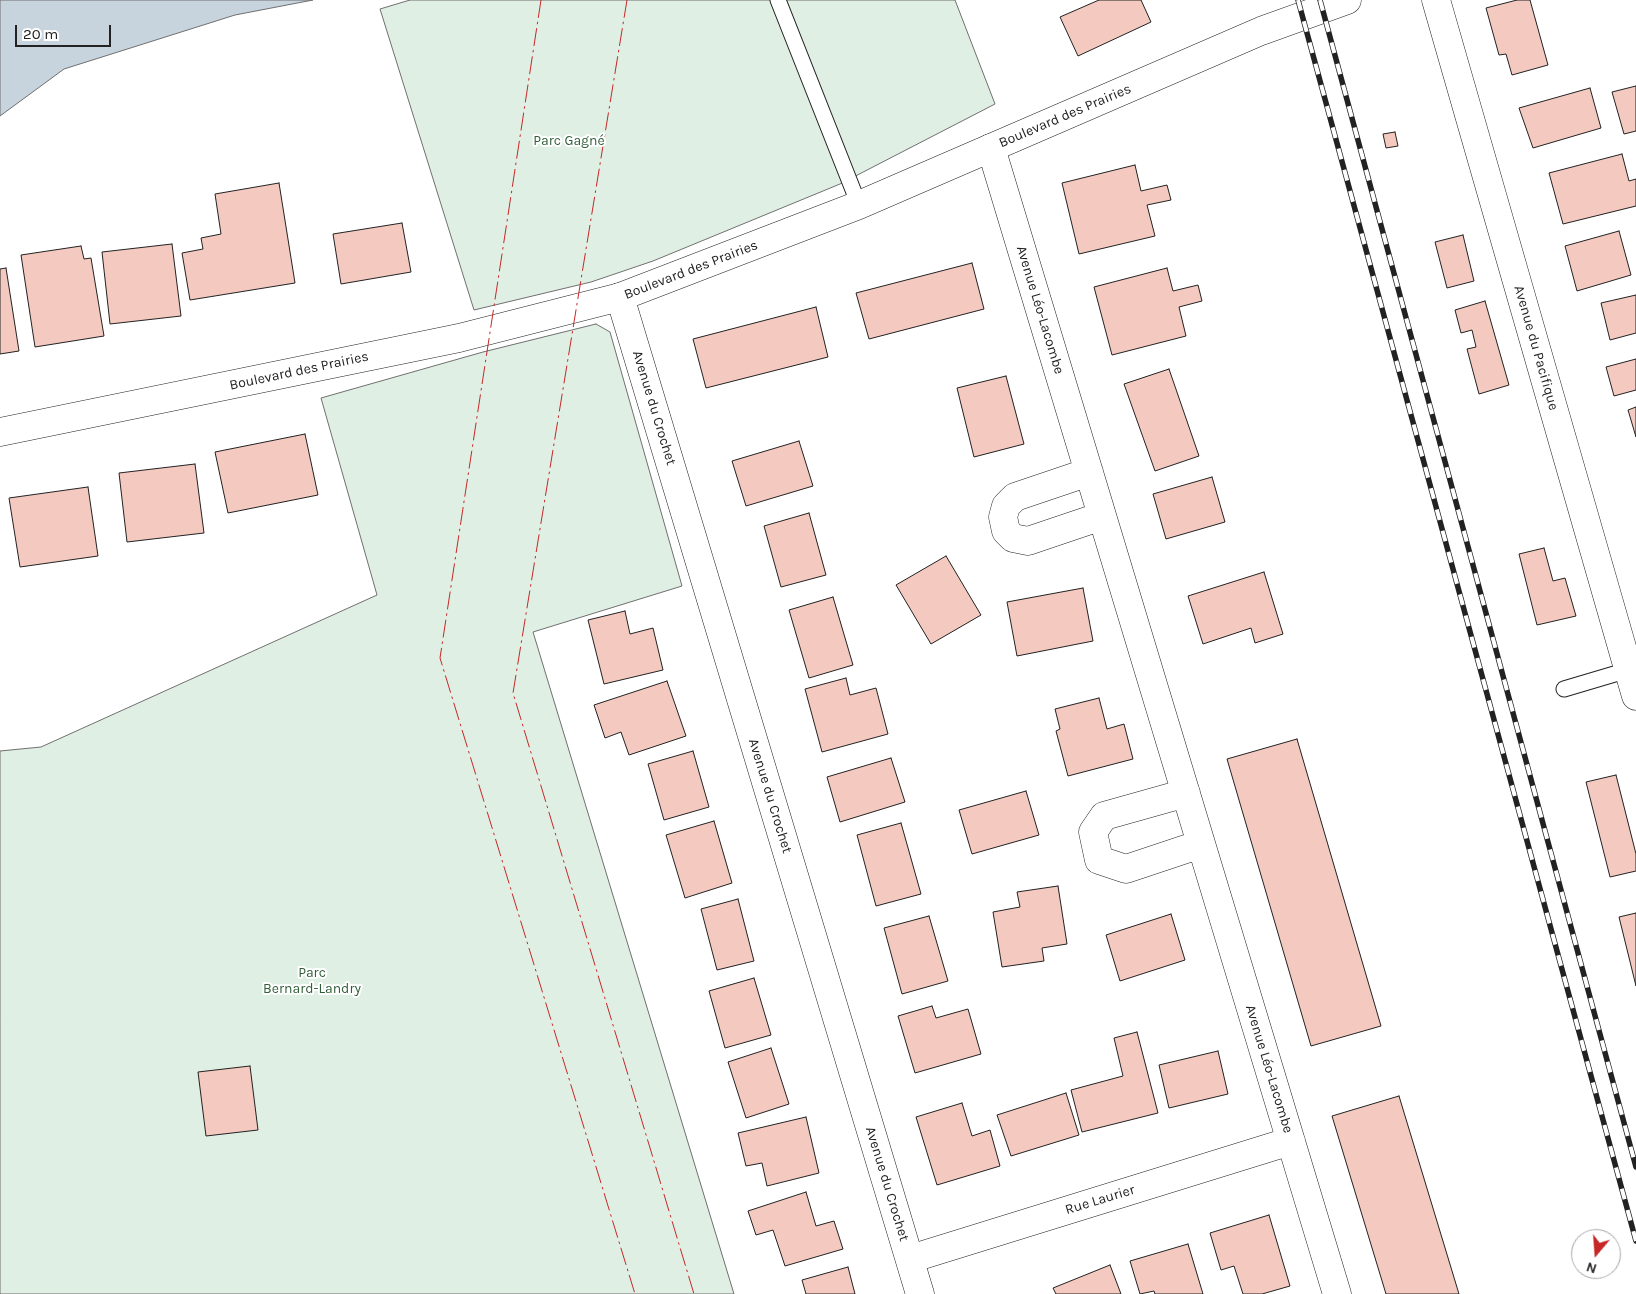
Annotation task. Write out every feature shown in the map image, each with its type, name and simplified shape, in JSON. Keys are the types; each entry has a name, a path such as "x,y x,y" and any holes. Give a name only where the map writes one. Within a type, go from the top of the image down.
{"street":[{"name":"Boulevard des Prairies","path":"0,432 459,338 620,298 859,205 1261,31 1347,0"},
{"name":"Avenue du Pacifique","path":"1436,0 1636,696"},
{"name":"Avenue Léo-Lacombe","path":"991,148 1337,1294"},
{"name":"Avenue du Crochet","path":"620,298 920,1294"},
{"path":"1089,472 1015,498 1006,506 1003,517 1006,531 1013,538 1028,541 1102,516"},
{"path":"1186,793 1104,816 1093,832 1099,860 1126,869 1201,844"},
{"name":"Rue Laurier","path":"910,1259 1291,1141"}],"lane":[{"path":"778,0 859,205"},
{"path":"1564,689 1628,670"}],"green space":[{"name":"Parc Gagné","path":"410,0 955,0 995,104 840,184 653,261 591,282 474,310 380,9"},
{"name":"Parc Bernard-Landry","path":"596,324 610,332 682,586 533,632 734,1294 0,1294 0,751 41,747 377,595 321,398 483,352"}],"shaded area":[{"path":"0,0 313,0 235,15 64,69 0,116"}],"building":[{"path":"1099,0 1141,0 1151,22 1078,56 1060,17"},
{"path":"1517,0 1530,0 1548,65 1512,75 1506,54 1499,55 1486,8"},
{"path":"1636,86 1636,131 1624,134 1612,92"},
{"path":"1590,88 1601,128 1533,148 1519,108"},
{"path":"1395,132 1398,146 1386,148 1383,134"},
{"path":"1622,154 1629,181 1636,179 1636,206 1563,224 1549,173"},
{"path":"1135,165 1141,191 1167,185 1171,200 1147,205 1155,236 1079,254 1062,183"},
{"path":"279,183 295,283 190,300 182,253 203,249 201,238 221,234 215,194"},
{"path":"402,223 411,272 341,284 333,234"},
{"path":"1619,231 1631,275 1577,291 1565,246"},
{"path":"1463,235 1474,281 1447,288 1435,242"},
{"path":"172,244 181,316 110,324 102,252"},
{"path":"81,246 84,259 91,258 104,336 35,347 21,255"},
{"path":"972,263 984,309 869,339 856,293"},
{"path":"6,268 19,351 0,354 0,269"},
{"path":"1167,268 1173,291 1198,285 1202,301 1179,307 1186,336 1112,355 1094,287"},
{"path":"1636,295 1636,333 1610,340 1601,303"},
{"path":"1485,301 1509,385 1479,394 1467,349 1476,347 1472,330 1461,333 1455,310"},
{"path":"816,307 828,357 706,388 693,339"},
{"path":"1636,359 1636,390 1614,396 1606,367"},
{"path":"1169,369 1199,456 1155,471 1124,384"},
{"path":"1006,376 1024,444 974,457 957,388"},
{"path":"1636,407 1636,437 1628,410"},
{"path":"305,434 318,495 228,513 215,452"},
{"path":"799,441 813,486 746,506 732,461"},
{"path":"195,464 204,533 127,542 119,473"},
{"path":"1212,477 1225,522 1166,539 1153,494"},
{"path":"88,487 98,556 20,567 9,498"},
{"path":"809,513 826,575 781,587 764,526"},
{"path":"1544,548 1553,581 1565,578 1576,616 1537,625 1519,554"},
{"path":"946,556 981,615 931,644 896,585"},
{"path":"1264,572 1283,634 1255,643 1251,628 1203,644 1188,596"},
{"path":"1083,588 1093,641 1017,656 1007,602"},
{"path":"833,597 853,665 809,678 789,610"},
{"path":"625,611 630,634 653,628 663,670 604,684 588,620"},
{"path":"846,678 850,695 876,688 888,734 822,752 805,689"},
{"path":"667,681 686,736 629,755 621,732 605,738 594,705"},
{"path":"1099,698 1107,729 1124,724 1133,759 1068,776 1056,731 1060,729 1055,709"},
{"path":"1297,739 1381,1026 1311,1046 1227,759"},
{"path":"693,751 709,807 664,820 648,764"},
{"path":"891,758 905,802 840,822 827,777"},
{"path":"1616,775 1636,854 1636,871 1610,877 1586,782"},
{"path":"1026,791 1039,835 972,854 959,810"},
{"path":"714,821 732,883 685,898 666,835"},
{"path":"901,823 921,894 876,906 857,835"},
{"path":"1058,886 1067,944 1042,948 1044,961 1002,967 993,912 1020,907 1017,892"},
{"path":"738,899 754,961 717,970 701,909"},
{"path":"1636,913 1636,986 1619,917"},
{"path":"1171,914 1185,960 1120,981 1106,935"},
{"path":"929,916 948,981 902,994 884,928"},
{"path":"754,978 771,1035 725,1048 709,991"},
{"path":"932,1006 936,1018 968,1009 981,1054 915,1073 898,1016"},
{"path":"1137,1032 1158,1113 1082,1132 1071,1090 1123,1076 1114,1038"},
{"path":"771,1048 789,1104 746,1118 728,1062"},
{"path":"1218,1051 1228,1094 1169,1108 1159,1065"},
{"path":"250,1066 258,1130 206,1136 198,1072"},
{"path":"1066,1093 1079,1135 1011,1156 997,1115"},
{"path":"1399,1096 1459,1294 1386,1294 1332,1116"},
{"path":"962,1103 972,1136 990,1130 1000,1166 937,1185 916,1117"},
{"path":"806,1117 819,1173 767,1186 762,1163 746,1166 738,1133"},
{"path":"806,1192 816,1226 834,1221 843,1249 785,1266 773,1230 756,1235 748,1211"},
{"path":"1269,1215 1290,1286 1262,1294 1243,1294 1234,1266 1221,1270 1210,1233"},
{"path":"1188,1244 1203,1294 1155,1294 1154,1291 1140,1294 1130,1261"},
{"path":"1110,1265 1121,1294 1056,1294 1053,1288"},
{"path":"848,1267 855,1294 806,1294 802,1280"}],"railway":[{"path":"1298,0 1636,1241"},
{"path":"1320,0 1636,1167"}],"power":[{"path":"541,0 440,658 635,1294"},
{"path":"627,0 513,693 694,1294"}]}
